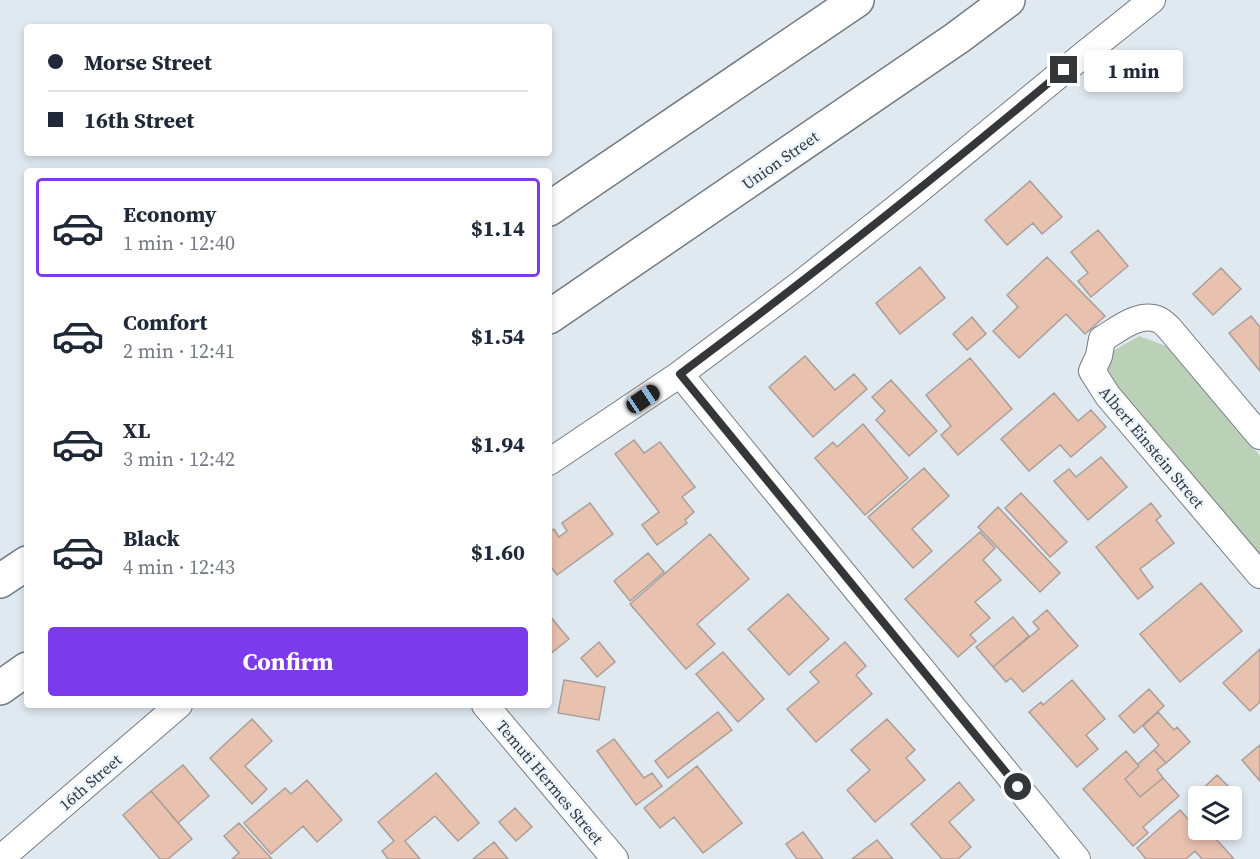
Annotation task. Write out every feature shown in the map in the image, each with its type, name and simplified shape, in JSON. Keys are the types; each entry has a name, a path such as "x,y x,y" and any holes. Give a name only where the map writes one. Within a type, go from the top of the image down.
{"main road":[{"path":"552,207 857,0"},
{"name":"Union Street","path":"552,315 957,38 1008,0"},
{"path":"0,581 24,565"},
{"path":"0,688 24,671"}],"street":[{"path":"552,460 680,374 798,285 909,198 1152,0"},
{"name":"Albert Einstein Street","path":"1260,436 1169,328 1157,319 1136,320 1102,339 1099,356 1092,371 1108,396 1260,575"},
{"path":"680,374 1077,859"},
{"name":"16th Street","path":"0,859 176,708"},
{"name":"Temuti Hermes Street","path":"488,708 615,859"}],"green space":[{"path":"1139,336 1166,346 1260,456 1260,557 1118,391 1108,369 1113,351"}],"building":[{"path":"1030,181 1062,217 1042,234 1033,223 1007,245 985,220"},
{"path":"1098,230 1128,266 1091,297 1078,281 1088,273 1071,252"},
{"path":"1047,257 1105,316 1085,334 1066,314 1019,358 993,331 1018,307 1007,295"},
{"path":"920,267 945,298 900,334 876,303"},
{"path":"1221,268 1241,289 1213,315 1193,294"},
{"path":"1251,316 1260,327 1260,371 1229,333"},
{"path":"972,317 986,334 967,350 953,334"},
{"path":"805,356 835,390 854,374 867,389 813,437 769,387"},
{"path":"970,358 1012,409 958,455 941,435 951,426 926,395"},
{"path":"891,380 937,431 909,456 876,420 885,411 872,397"},
{"path":"1054,393 1078,421 1091,410 1106,427 1071,457 1060,445 1029,471 1001,439"},
{"path":"863,424 908,478 865,515 815,458 833,442 837,447"},
{"path":"634,440 644,453 660,442 695,487 682,497 694,512 685,520 687,523 657,545 642,525 659,512 615,454"},
{"path":"1101,457 1127,487 1088,520 1054,481 1069,469 1076,477"},
{"path":"924,468 949,496 912,529 932,551 913,568 868,517"},
{"path":"1021,493 1067,542 1050,557 1005,508"},
{"path":"590,503 613,534 557,575 552,568 552,531 554,529 559,537 567,531 562,523"},
{"path":"1151,503 1161,516 1156,520 1174,543 1140,569 1153,587 1138,599 1096,547"},
{"path":"998,507 1060,573 1040,592 978,527"},
{"path":"980,532 995,548 983,560 1001,580 975,602 990,618 970,635 976,641 958,657 905,599"},
{"path":"710,534 749,579 697,624 715,644 686,669 630,604"},
{"path":"648,553 664,572 630,601 614,581"},
{"path":"1201,583 1242,631 1180,682 1140,634"},
{"path":"788,594 829,639 789,675 748,629"},
{"path":"1047,610 1078,646 1023,692 1011,678 1006,682 993,667 1039,629 1033,622"},
{"path":"1013,617 1029,636 993,667 976,647"},
{"path":"552,619 569,639 552,653"},
{"path":"599,642 615,662 597,677 581,658"},
{"path":"845,642 866,666 856,675 872,694 816,742 787,709 819,682 810,672"},
{"path":"1260,649 1260,702 1250,711 1223,683"},
{"path":"723,652 764,699 738,722 696,674"},
{"path":"564,680 605,687 599,720 558,713"},
{"path":"1072,680 1105,719 1086,735 1098,749 1077,767 1029,712 1041,702 1043,705"},
{"path":"1149,689 1164,706 1134,733 1119,716"},
{"path":"718,712 732,730 668,778 655,761"},
{"path":"1158,712 1174,730 1177,727 1190,742 1166,763 1154,750 1159,745 1143,726"},
{"path":"252,719 272,741 245,766 267,789 252,804 210,758"},
{"path":"887,719 915,750 906,758 925,780 875,822 847,790 870,770 851,750"},
{"path":"614,739 644,778 652,773 662,786 636,805 597,751"},
{"path":"1260,745 1260,781 1242,760"},
{"path":"1154,750 1166,763 1157,770 1163,778 1140,797 1125,779"},
{"path":"1126,751 1139,766 1125,779 1140,797 1163,778 1179,796 1143,827 1148,833 1133,846 1083,789"},
{"path":"183,765 209,796 178,823 151,791"},
{"path":"697,766 742,823 703,853 674,817 660,828 644,808"},
{"path":"436,773 479,823 458,841 435,816 405,841 420,859 388,859 382,851 394,841 378,822"},
{"path":"1217,775 1228,786 1205,786"},
{"path":"307,780 342,820 317,842 303,826 271,854 244,823 285,788 291,794"},
{"path":"959,782 974,800 949,822 971,847 958,859 942,859 911,824"},
{"path":"151,791 192,839 168,859 160,859 123,815"},
{"path":"515,808 532,827 516,841 499,822"},
{"path":"1180,810 1188,819 1188,840 1217,840 1234,859 1202,859 1195,851 1186,859 1146,859 1137,848"},
{"path":"239,823 272,859 232,859 239,853 224,836"},
{"path":"803,832 823,859 797,859 786,844"},
{"path":"877,840 893,859 852,859"},
{"path":"494,842 508,859 473,859"}],"route":[{"path":"1018,787 680,374 909,198 1064,70"}]}
